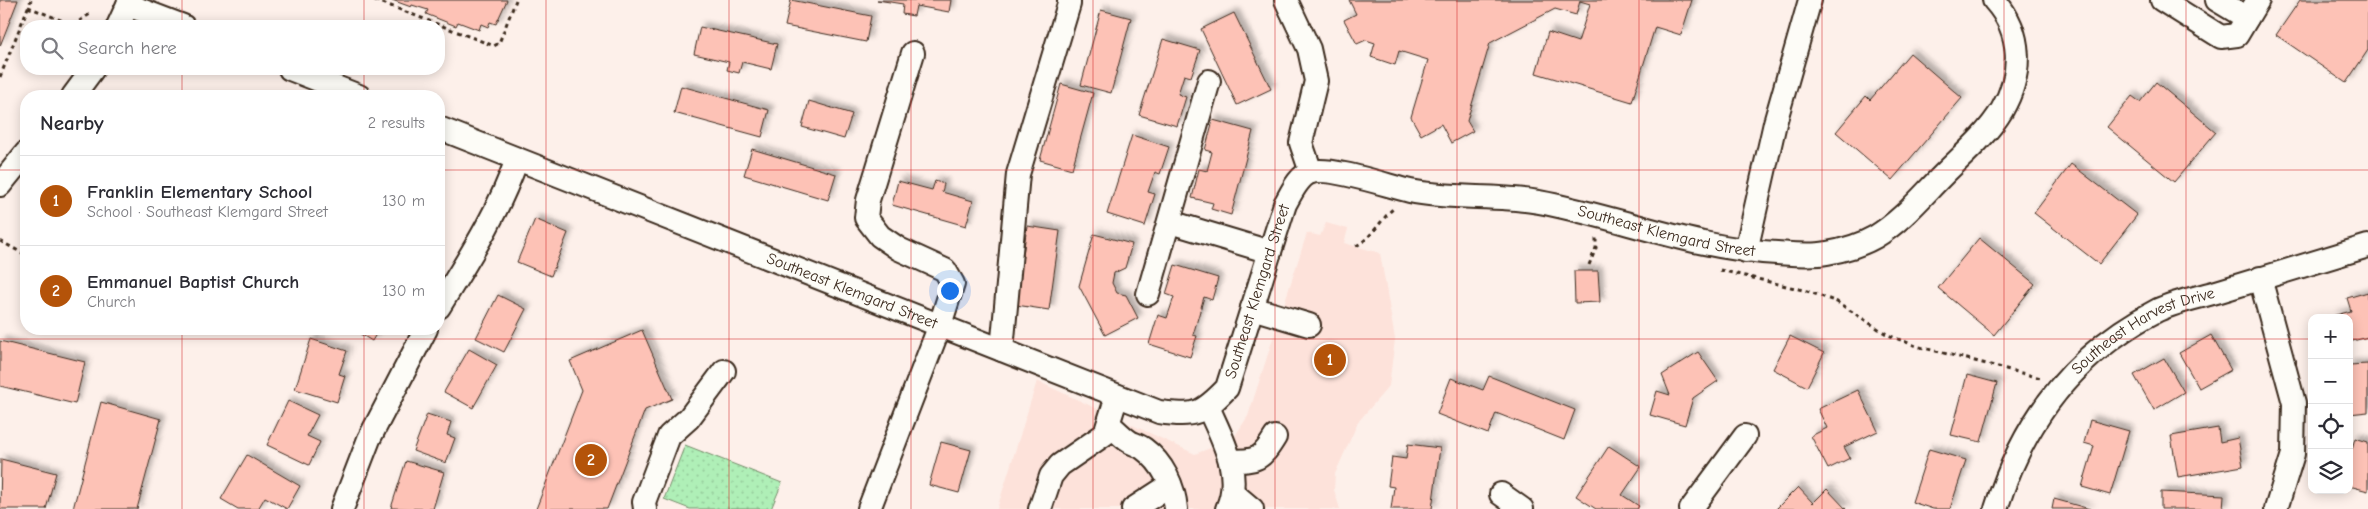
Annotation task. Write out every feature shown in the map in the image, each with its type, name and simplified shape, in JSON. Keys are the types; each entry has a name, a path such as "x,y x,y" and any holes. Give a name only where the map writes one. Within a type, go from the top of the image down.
{"street":[{"path":"1002,350 1018,174 1070,4 1068,0"},
{"path":"1286,0 1309,49 1316,81 1301,143 1311,172"},
{"path":"1746,252 1775,123 1810,0"},
{"name":"Southeast Klemgard Street","path":"445,130 1117,396 1168,414 1185,416 1208,407 1227,388 1285,204 1298,182 1311,172 1340,173 1412,191 1454,197 1533,201 1578,210 1668,236 1746,252 1826,254 1851,247 1874,237 1896,222 1993,125 2010,97 2016,78 2018,57 2012,28 1994,0"},
{"path":"2162,0 2221,37 2236,35 2251,5 2217,0"},
{"path":"121,20 129,2 170,20"},
{"path":"869,509 940,325 952,284 946,270 900,249 880,236 866,218 868,200 913,53"},
{"path":"77,90 89,75"},
{"path":"305,75 344,90"},
{"path":"1148,294 1209,81"},
{"path":"445,298 483,239 507,188 517,159"},
{"path":"0,184 20,160"},
{"path":"1170,222 1270,252"},
{"name":"Southeast Harvest Drive","path":"1996,509 2004,481 2032,425 2056,390 2106,342 2160,310 2368,246"},
{"path":"2260,278 2294,402 2293,454 2276,509"},
{"path":"1252,308 1309,325"},
{"path":"342,509 369,440 400,374 423,335"},
{"path":"646,509 644,502 669,436 689,418 724,371"},
{"path":"1040,509 1051,476 1060,465 1105,434 1117,396"},
{"path":"1208,407 1230,461 1234,484 1230,501 1252,509"},
{"path":"1109,424 1129,442 1144,448 1157,462 1170,485 1176,509"},
{"path":"1691,509 1745,436"},
{"path":"1230,461 1251,461 1262,456 1276,437"},
{"path":"1133,509 1170,485"},
{"path":"1501,494 1522,509"}],"path":[{"path":"23,20 31,0"},
{"path":"375,0 427,20"},
{"path":"445,27 494,46 499,43 516,0"},
{"path":"28,7 60,20"},
{"path":"81,20 90,14"},
{"path":"0,77 20,27"},
{"path":"1386,205 1403,209"},
{"path":"1356,246 1364,242 1380,221 1394,207"},
{"path":"1590,265 1596,248 1596,233 1602,234"},
{"path":"0,242 20,252"},
{"path":"1712,268 1807,291 1837,302 1888,335 1916,346 2044,379 2056,390"}],"shaded area":[{"path":"1326,223 1348,229 1344,243 1380,253 1395,339 1389,386 1358,422 1335,474 1334,490 1340,509 997,509 1037,381 1195,454 1233,439 1248,416 1307,233 1320,236"}],"green space":[{"path":"685,445 782,483 771,509 690,509 664,499"}],"building":[{"path":"0,0 18,0 0,46"},
{"path":"392,0 507,0 496,24 490,22 488,27 481,24 479,30 458,22 456,26 426,14 428,10 412,5 411,7"},
{"path":"791,0 871,16 866,42 785,26"},
{"path":"877,0 951,0 949,12 916,6 914,16 902,14 903,4"},
{"path":"1349,0 1692,0 1681,35 1655,27 1632,102 1536,73 1548,32 1578,42 1590,4 1580,1 1576,15 1555,9 1490,43 1467,121 1473,131 1451,143 1441,124 1421,135 1411,117 1428,60 1399,51 1395,65 1371,57 1375,43 1366,40 1357,44 1344,20 1356,14"},
{"path":"2300,0 2368,0 2368,50 2346,83 2276,35"},
{"path":"1101,10 1131,18 1111,93 1081,85"},
{"path":"1234,13 1271,89 1237,105 1201,29"},
{"path":"700,27 777,44 771,69 742,62 739,73 727,70 729,62 694,54"},
{"path":"1163,39 1200,50 1191,77 1184,75 1178,94 1186,97 1177,126 1139,115"},
{"path":"1910,53 1962,98 1892,180 1836,132 1866,96 1870,100"},
{"path":"2156,82 2216,132 2174,182 2107,127 2132,96 2140,102"},
{"path":"1061,84 1093,93 1072,169 1040,160"},
{"path":"681,86 769,110 762,137 674,113"},
{"path":"809,101 852,114 844,139 802,127"},
{"path":"1213,120 1253,131 1231,215 1211,209 1213,203 1192,198 1199,169 1207,171 1212,152 1205,150"},
{"path":"1132,135 1169,147 1160,174 1155,172 1148,192 1155,194 1145,226 1107,214"},
{"path":"752,149 836,174 828,200 744,175"},
{"path":"2071,164 2137,215 2099,264 2034,213"},
{"path":"898,181 932,190 935,181 944,184 942,192 973,201 966,226 892,205"},
{"path":"535,219 568,233 551,276 517,262"},
{"path":"1027,226 1060,231 1049,310 1016,305"},
{"path":"1094,234 1132,244 1125,268 1114,273 1112,283 1117,293 1126,295 1138,318 1105,335 1079,286"},
{"path":"1979,238 2035,284 1994,335 1938,288"},
{"path":"1175,265 1218,278 1212,300 1204,297 1193,335 1197,336 1190,357 1149,344 1158,315 1167,318 1174,297 1166,294"},
{"path":"1574,271 1598,271 1600,302 1575,303"},
{"path":"2368,292 2368,337 2353,341 2353,314 2340,314 2351,311 2347,298"},
{"path":"498,295 526,309 504,352 476,338"},
{"path":"642,330 672,399 645,410 607,509 536,509 582,390 570,361"},
{"path":"362,335 376,335 372,341"},
{"path":"2211,335 2231,370 2199,388 2179,353"},
{"path":"1790,336 1824,353 1807,387 1773,369"},
{"path":"311,339 347,351 339,374 345,376 337,402 295,389"},
{"path":"0,341 85,362 75,404 0,386"},
{"path":"469,349 497,365 473,408 444,392"},
{"path":"1698,352 1718,381 1693,398 1685,425 1650,415 1657,391 1670,395 1662,375"},
{"path":"2164,358 2184,392 2154,410 2134,375"},
{"path":"2368,364 2368,412 2353,414 2353,365"},
{"path":"1967,375 1997,383 1981,442 1951,435"},
{"path":"1489,376 1575,410 1564,440 1496,413 1488,434 1437,414 1451,378 1483,390"},
{"path":"1858,390 1878,431 1844,447 1850,458 1828,469 1811,436 1827,428 1818,409"},
{"path":"288,401 318,415 307,436 320,442 309,465 267,445"},
{"path":"101,402 161,419 137,509 73,509"},
{"path":"427,414 451,422 447,435 455,438 446,463 413,451"},
{"path":"2090,420 2129,431 2110,495 2082,487 2094,446 2084,443"},
{"path":"2218,428 2220,442 2238,438 2243,466 2178,477 2171,436"},
{"path":"2355,438 2368,442 2368,491 2353,487 2353,445"},
{"path":"941,442 971,450 959,493 929,485"},
{"path":"1408,444 1440,448 1432,509 1391,509 1394,487 1388,486 1392,457 1406,459"},
{"path":"1609,446 1641,467 1622,495 1639,506 1637,509 1596,509 1576,496"},
{"path":"1929,449 1966,460 1950,509 1933,509 1912,502"},
{"path":"247,455 300,486 287,509 265,497 258,509 238,509 221,499"},
{"path":"1,459 56,473 46,509 0,509"},
{"path":"406,461 444,472 433,509 391,508"},
{"path":"1798,487 1813,503 1827,489 1846,509 1776,509"},
{"path":"2161,492 2224,495 2223,509 2161,509"},
{"path":"2054,499 2090,509 2052,509"}],"place":[{"name":"Franklin Elementary School","path":"1330,360"},
{"name":"Emmanuel Baptist Church","path":"591,460"}]}
